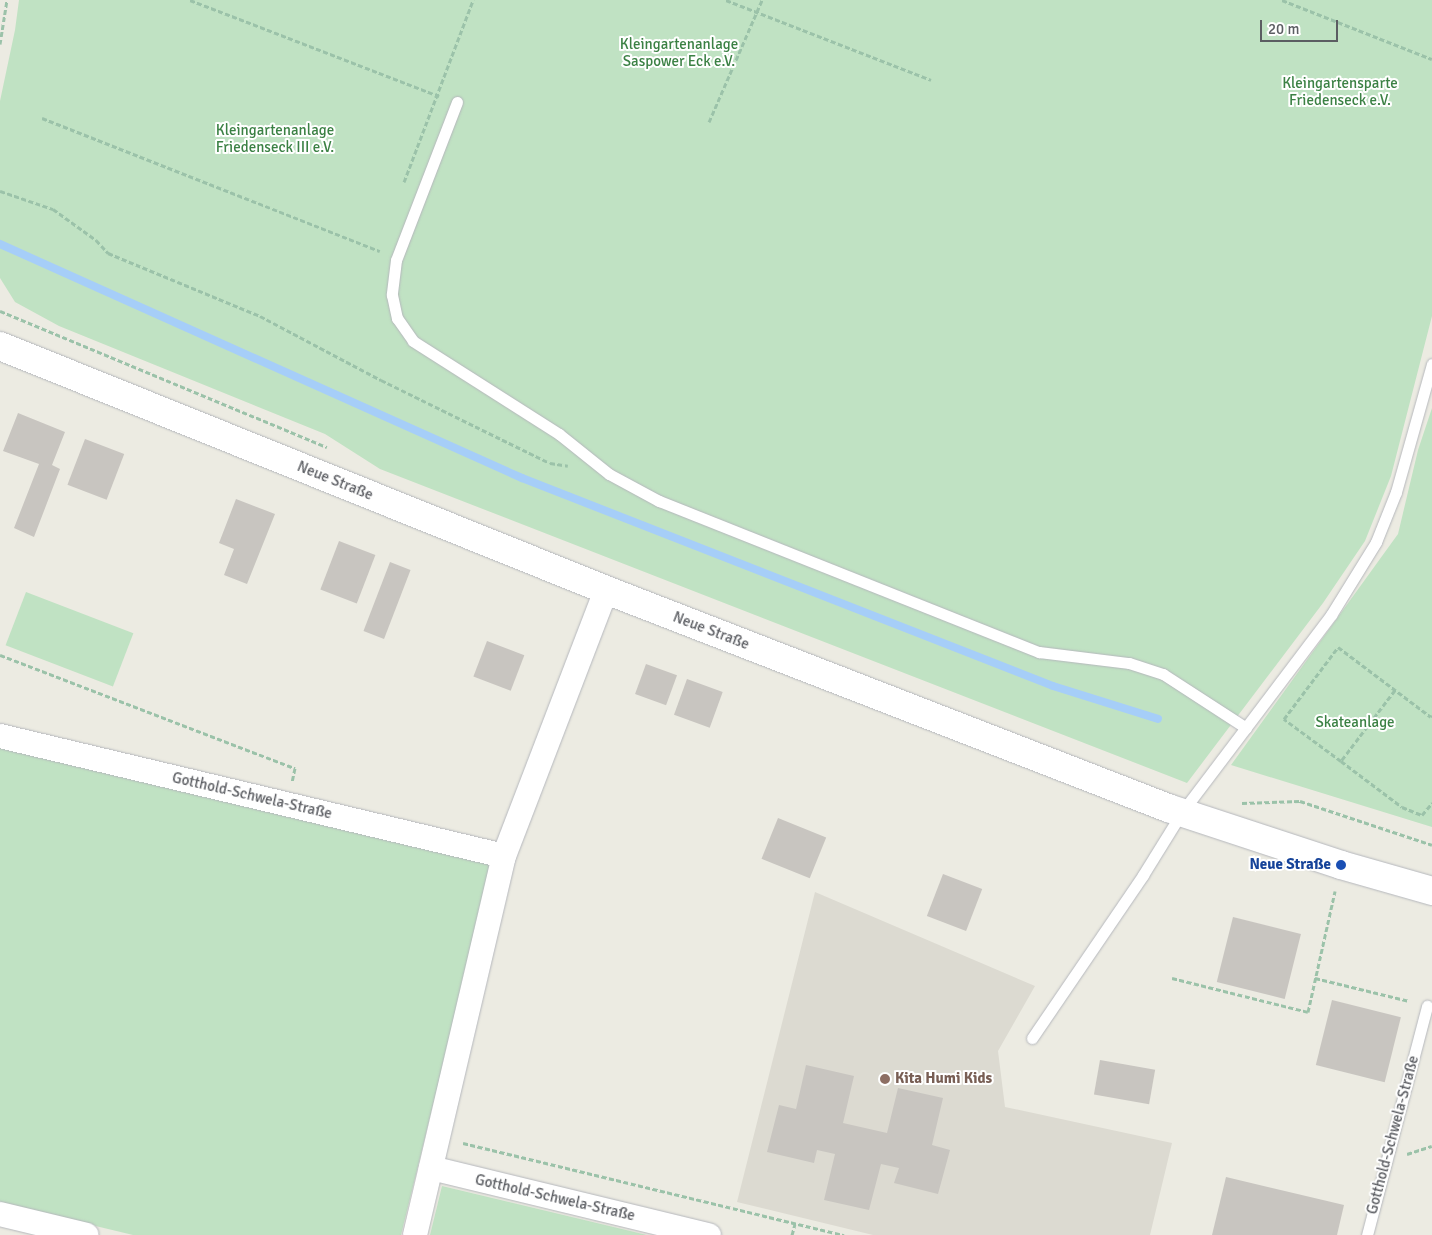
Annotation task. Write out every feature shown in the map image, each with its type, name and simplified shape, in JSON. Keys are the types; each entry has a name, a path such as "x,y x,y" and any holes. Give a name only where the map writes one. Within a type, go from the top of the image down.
{"street":[{"name":"Neue Straße","path":"0,346 606,590 1182,812 1341,865 1432,891"},
{"path":"415,1235 504,856 606,590"},
{"name":"Gotthold-Schwela-Straße","path":"0,736 504,856"},
{"name":"Gotthold-Schwela-Straße","path":"431,1168 709,1235"},
{"path":"0,1214 87,1235"}],"lane":[{"path":"457,102 396,260 392,295 397,318 413,341 558,434 608,474 659,501 1039,652 1129,663 1163,674 1246,728"},
{"path":"1032,1038 1143,875 1182,812 1332,615 1376,542 1396,492 1432,364"},
{"name":"Gotthold-Schwela-Straße","path":"1367,1235 1427,1006"}],"path":[{"path":"0,44 7,0"},
{"path":"190,0 442,96"},
{"path":"402,186 473,0"},
{"path":"726,0 932,80"},
{"path":"708,122 762,0"},
{"path":"1282,0 1432,59"},
{"path":"42,118 383,252"},
{"path":"0,191 53,210 96,240 108,253 260,316 381,380 550,463 570,467"},
{"path":"378,250 381,241"},
{"path":"0,311 33,325"},
{"path":"1432,717 1338,647 1284,718 1402,807 1422,815 1432,803"},
{"path":"0,655 294,768 286,804"},
{"path":"1341,761 1395,690"},
{"path":"1240,803 1300,801 1432,845"},
{"path":"1172,978 1308,1012 1336,887"},
{"path":"1316,978 1427,1006"},
{"path":"438,1136 844,1235"},
{"path":"792,1235 796,1224"}],"shaded area":[{"name":"Kita Humi Kids","path":"815,892 1035,986 998,1051 1005,1107 1172,1143 1150,1235 873,1235 737,1202"}],"green space":[{"path":"19,0 1432,0 1432,316 1391,476 1365,541 1323,603 1187,783 380,469 325,434 59,326 15,302 0,278 0,101 15,30"},
{"name":"Skateanlage","path":"1432,408 1432,827 1231,765 1398,534 1418,450"},
{"path":"26,592 133,633 113,686 6,645"},
{"path":"0,744 493,862 401,1235 133,1235 0,1203"},
{"path":"442,1186 647,1235 430,1235"}],"building":[{"path":"18,413 65,432 52,465 60,469 34,537 14,528 39,464 3,451"},
{"path":"85,439 124,454 107,500 67,485"},
{"path":"236,499 275,514 247,584 224,575 234,549 219,543"},
{"path":"339,541 375,555 357,604 320,590"},
{"path":"390,562 411,570 384,639 363,631"},
{"path":"487,641 524,655 511,691 473,676"},
{"path":"646,664 677,675 666,705 635,694"},
{"path":"687,679 723,692 710,728 674,715"},
{"path":"778,818 826,837 810,878 762,859"},
{"path":"943,874 982,889 966,931 927,916"},
{"path":"1233,917 1301,934 1285,999 1217,982"},
{"path":"1332,1000 1401,1017 1385,1082 1316,1065"},
{"path":"1100,1060 1155,1070 1149,1104 1094,1094"},
{"path":"806,1065 854,1076 843,1123 887,1133 898,1088 943,1098 932,1145 950,1150 938,1194 894,1183 899,1168 881,1164 869,1210 824,1200 835,1154 817,1150 814,1163 767,1152 779,1105 796,1109"},
{"path":"1226,1177 1344,1205 1337,1235 1212,1235"}],"waterway":[{"path":"0,244 522,478 1053,686 1158,719"}],"place":[{"name":"Neue Straße","path":"1341,865"},
{"name":"Kita Humi Kids","path":"885,1079"}],"park label":[{"name":"Kleingartenanlage Saspower Eck e.V.","path":"679,52"},
{"name":"Kleingartensparte Friedenseck e.V.","path":"1340,92"},
{"name":"Kleingartenanlage Friedenseck III e.V.","path":"275,138"}]}
